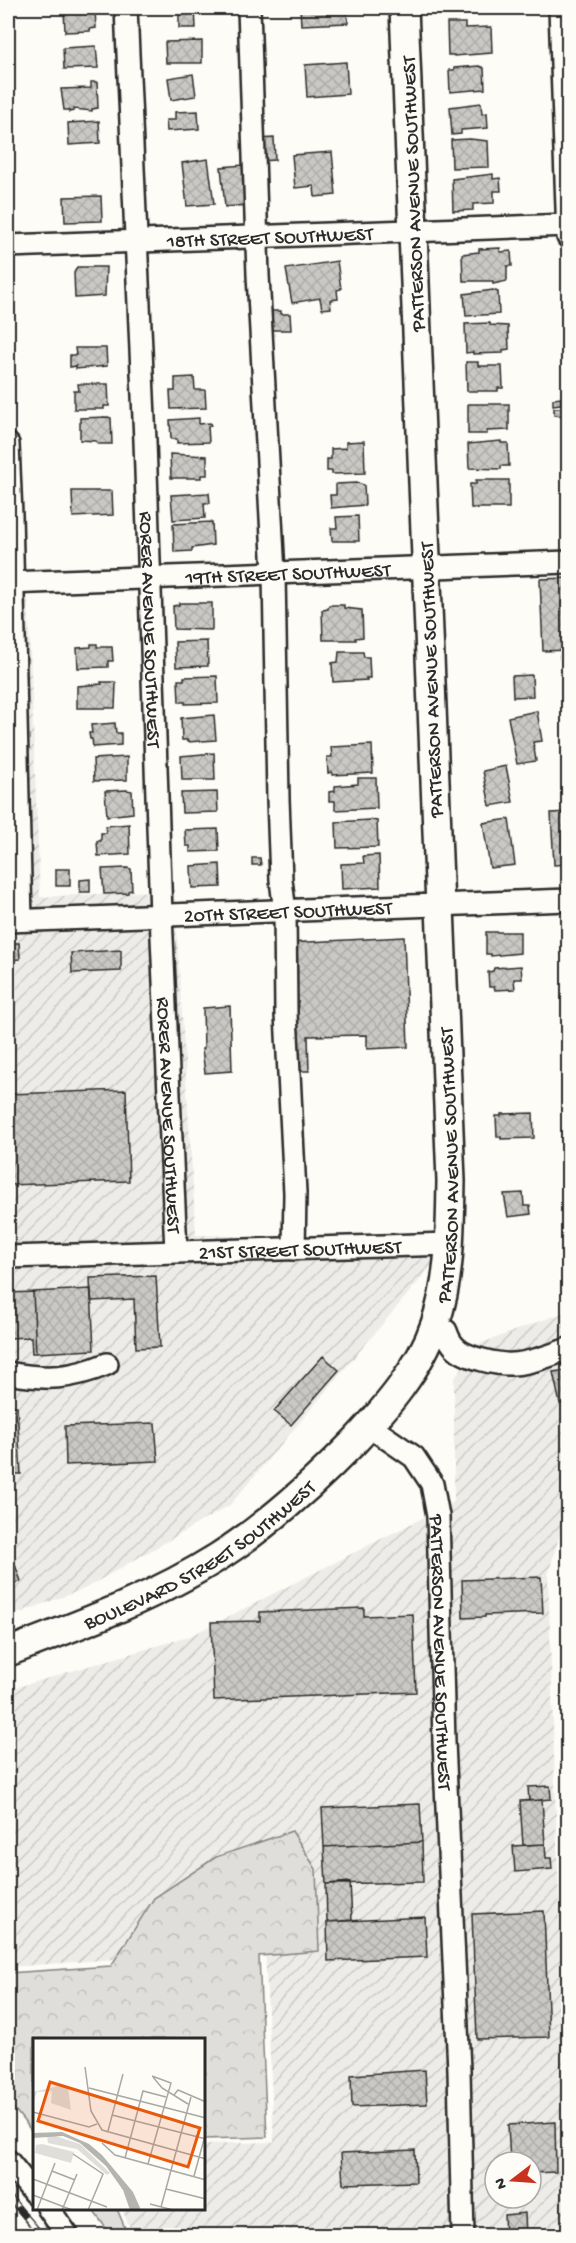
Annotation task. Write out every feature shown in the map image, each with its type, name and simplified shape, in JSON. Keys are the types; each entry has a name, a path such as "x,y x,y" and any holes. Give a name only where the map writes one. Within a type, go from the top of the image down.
{"main road":[{"name":"PATTERSON AVENUE SOUTHWEST","path":"369,1426 394,1395 440,1328 450,1244 451,1181 404,8"},
{"name":"BOULEVARD STREET SOUTHWEST","path":"8,1652 135,1601 219,1557 296,1498 369,1426"}],"street":[{"name":"RORER AVENUE SOUTHWEST","path":"126,8 176,1251"},
{"path":"249,8 259,287 274,574 278,800 281,879 285,912 286,1014 296,1193 294,1249"},
{"path":"560,8 568,237"},
{"name":"18TH STREET SOUTHWEST","path":"8,246 568,225"},
{"path":"8,444 11,515 14,920"},
{"name":"19TH STREET SOUTHWEST","path":"10,583 568,562"},
{"name":"20TH STREET SOUTHWEST","path":"14,920 568,900"},
{"name":"21ST STREET SOUTHWEST","path":"8,1257 450,1244"},
{"path":"440,1328 456,1349 491,1362 513,1364 536,1360 568,1349"},
{"path":"8,1373 48,1378 70,1377 107,1364"},
{"name":"PATTERSON AVENUE SOUTHWEST","path":"369,1426 414,1457 432,1484 438,1516 444,1742 459,2070 463,2235"},
{"path":"8,2161 33,2192"},
{"path":"49,2210 68,2235"}],"shaded area":[{"path":"27,575 40,897 174,890 196,1235 450,1244 230,1505 84,1589 8,1617 8,576"},
{"path":"568,1311 568,1506 548,1575 565,2084 568,2093 568,2235 133,2235 122,2210 206,2210 206,2144 274,2142 265,1948 8,1967 8,1690 190,1636 454,1502 454,1379 479,1344"}],"green space":[{"path":"292,1831 316,1869 319,1951 259,1956 267,2137 206,2139 206,2038 33,2038 33,2133 8,2101 8,1973 111,1966 154,1898 216,1857"},
{"path":"93,2210 117,2210 128,2235 111,2235"}],"building":[{"path":"179,8 195,8 196,28 179,28"},
{"path":"300,8 347,8 348,23 301,25"},
{"path":"446,8 482,8 483,14 446,15"},
{"path":"64,9 95,10 96,28 90,31 65,32"},
{"path":"447,23 465,23 465,28 491,27 492,53 448,55"},
{"path":"202,41 202,63 166,63 165,42"},
{"path":"96,46 98,68 64,69 63,48"},
{"path":"346,62 348,94 307,97 305,65"},
{"path":"479,66 484,68 485,89 450,92 449,70"},
{"path":"193,74 196,96 171,100 168,78"},
{"path":"91,82 97,82 98,108 92,111 74,109 69,112 69,110 64,110 61,89 91,88"},
{"path":"481,103 482,114 487,113 488,128 461,130 461,134 452,135 450,107"},
{"path":"198,111 199,129 167,131 166,120 175,120 175,112"},
{"path":"99,121 100,143 69,145 68,123"},
{"path":"274,138 275,160 259,161 258,139"},
{"path":"451,140 488,141 489,167 452,168"},
{"path":"332,152 336,195 315,197 314,186 295,188 292,155"},
{"path":"208,159 214,204 187,206 182,163"},
{"path":"244,165 247,205 225,207 221,167"},
{"path":"493,174 493,179 500,178 501,191 494,191 494,203 473,204 473,210 453,211 452,179"},
{"path":"101,196 102,221 65,222 64,197"},
{"path":"500,248 500,252 511,251 512,266 507,266 507,281 493,284 493,281 463,281 462,254 479,252 479,249"},
{"path":"337,261 341,289 337,290 338,299 330,300 331,308 322,309 320,298 292,303 286,269"},
{"path":"77,267 106,267 105,296 75,298 74,273"},
{"path":"493,290 498,292 499,314 466,316 464,294"},
{"path":"263,311 281,311 281,314 290,314 291,330 264,330"},
{"path":"490,323 490,325 508,326 509,349 503,350 503,353 466,353 465,324"},
{"path":"75,348 106,348 107,366 76,369 76,366 70,367 70,355 76,355"},
{"path":"466,362 478,362 478,366 502,366 503,388 498,388 498,391 467,391"},
{"path":"194,377 195,390 205,390 206,408 171,409 170,391 175,391 175,378"},
{"path":"78,384 108,384 109,406 104,406 104,409 74,409 74,391 79,391"},
{"path":"561,398 561,404 553,405 553,399"},
{"path":"468,404 509,404 509,430 487,431 487,434 468,434"},
{"path":"554,408 564,408 564,416 554,415"},
{"path":"80,418 111,418 112,444 80,440"},
{"path":"199,418 199,424 210,423 211,426 208,426 209,442 177,443 177,439 171,439 170,420"},
{"path":"364,441 365,473 332,474 332,471 327,471 327,459 331,459 331,449 346,448 346,442"},
{"path":"501,441 501,443 508,443 509,466 501,466 501,469 469,468 468,444"},
{"path":"170,454 207,456 207,475 201,475 201,478 171,478"},
{"path":"476,480 509,480 509,508 471,508 470,484 476,484"},
{"path":"336,484 364,485 365,505 331,508 330,495 336,495"},
{"path":"72,491 112,491 113,515 73,517"},
{"path":"209,493 210,503 204,503 205,518 173,520 171,495"},
{"path":"358,516 359,541 332,541 331,528 337,528 336,517"},
{"path":"212,522 213,545 192,548 192,551 174,552 173,524"},
{"path":"568,578 568,650 543,651 540,579"},
{"path":"179,603 212,603 212,630 174,629 173,606"},
{"path":"329,605 344,605 344,608 362,610 363,637 355,638 356,640 323,640 322,610 328,609"},
{"path":"207,641 208,666 176,667 175,642"},
{"path":"91,644 97,644 97,647 112,647 113,661 108,661 108,667 78,668 77,648 91,647"},
{"path":"339,652 363,652 364,657 369,657 370,678 333,682 332,663 338,662"},
{"path":"568,655 568,662 561,663 560,656"},
{"path":"532,675 533,696 513,697 512,676"},
{"path":"217,676 218,703 185,704 185,702 179,702 178,680 184,680 184,677"},
{"path":"101,682 115,682 115,708 77,708 77,686 102,684"},
{"path":"537,711 542,741 533,742 536,761 517,764 508,717"},
{"path":"214,715 216,740 187,742 187,740 182,740 181,718"},
{"path":"115,723 116,733 121,733 121,745 93,747 89,733 92,733 91,725"},
{"path":"372,745 373,773 332,775 332,772 328,773 327,757 332,757 331,747"},
{"path":"214,753 215,780 182,780 181,756"},
{"path":"127,757 127,780 94,781 93,759"},
{"path":"506,766 513,802 490,806 483,771"},
{"path":"358,778 376,778 377,808 335,810 335,801 329,801 329,792 335,791 335,786 358,784"},
{"path":"105,791 132,791 133,813 107,816"},
{"path":"217,792 218,812 182,813 181,793"},
{"path":"568,812 568,864 554,865 551,813"},
{"path":"509,819 515,865 490,868 483,823"},
{"path":"377,821 378,847 337,848 336,822"},
{"path":"129,824 130,854 98,856 97,841 101,841 101,833 106,833 105,826"},
{"path":"218,829 219,851 190,852 190,846 186,846 185,830"},
{"path":"8,851 12,851 13,896 8,897"},
{"path":"379,855 380,887 342,889 341,864 364,863 363,856"},
{"path":"252,858 260,858 261,865 252,865"},
{"path":"220,864 221,887 192,888 191,866"},
{"path":"56,869 70,869 70,886 56,886"},
{"path":"102,869 131,869 132,890 128,893 104,894"},
{"path":"90,879 90,892 80,892 80,880"},
{"path":"486,932 520,932 520,953 491,956 491,954 486,954"},
{"path":"404,937 408,1047 367,1049 367,1035 308,1036 309,1071 294,1071 289,943"},
{"path":"8,943 19,943 20,959 8,960"},
{"path":"121,950 121,971 72,973 71,953"},
{"path":"521,966 522,979 514,979 515,989 495,990 494,987 489,987 488,972 493,971 494,968"},
{"path":"230,1006 232,1071 205,1073 202,1049 204,1048 203,1008"},
{"path":"126,1090 129,1181 8,1185 8,1094"},
{"path":"533,1113 534,1138 501,1139 497,1137 496,1116"},
{"path":"523,1193 524,1206 530,1206 531,1214 508,1217 504,1194"},
{"path":"156,1276 160,1347 136,1348 134,1299 91,1301 90,1278"},
{"path":"91,1289 94,1350 36,1353 33,1292"},
{"path":"33,1292 36,1353 32,1353 31,1337 8,1338 8,1293"},
{"path":"323,1356 339,1370 291,1425 274,1411"},
{"path":"568,1370 568,1403 560,1404 553,1372"},
{"path":"8,1406 17,1406 21,1474 8,1474"},
{"path":"155,1423 158,1461 66,1465 65,1426"},
{"path":"11,1554 21,1581 8,1586 8,1555"},
{"path":"541,1577 543,1613 463,1618 462,1580"},
{"path":"364,1608 364,1616 413,1614 416,1692 214,1700 211,1622 260,1621 260,1612"},
{"path":"550,1786 551,1799 529,1801 528,1787"},
{"path":"542,1800 545,1844 523,1845 520,1801"},
{"path":"8,1802 13,1814 8,1816"},
{"path":"420,1804 422,1842 324,1847 322,1808"},
{"path":"422,1842 423,1882 326,1884 324,1847"},
{"path":"545,1844 546,1858 551,1858 552,1869 515,1872 513,1846"},
{"path":"350,1882 352,1920 327,1922 326,1884"},
{"path":"544,1911 549,2037 477,2039 472,1914"},
{"path":"425,1917 427,1957 328,1961 327,1922"},
{"path":"425,2070 427,2104 352,2107 351,2075"},
{"path":"555,2122 556,2172 543,2173 543,2150 509,2150 508,2125"},
{"path":"415,2150 416,2182 343,2184 341,2153"},
{"path":"525,2213 526,2236 505,2236 504,2215"},
{"path":"393,2230 394,2236 357,2236 357,2232"}],"railway":[{"path":"8,2196 42,2236"}]}
